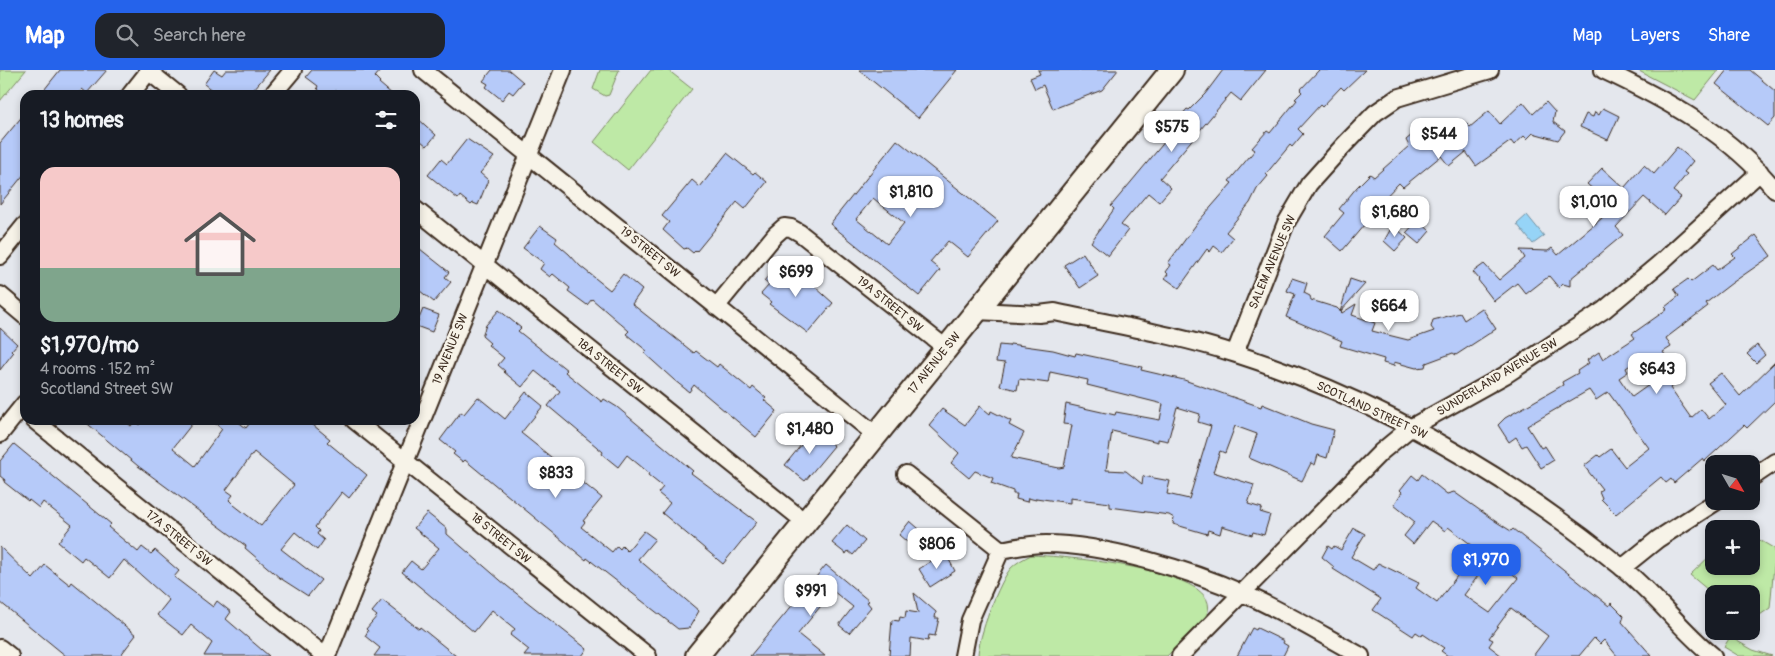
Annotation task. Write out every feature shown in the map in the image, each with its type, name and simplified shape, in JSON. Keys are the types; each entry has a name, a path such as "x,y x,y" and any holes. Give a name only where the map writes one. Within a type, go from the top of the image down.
{"main road":[{"name":"17 AVENUE SW","path":"697,656 1172,70"}],"street":[{"path":"277,90 293,70"},
{"name":"19 AVENUE SW","path":"420,424 563,70"},
{"name":"SALEM AVENUE SW","path":"1235,353 1286,223 1309,184 1344,145 1375,113 1397,98 1490,70"},
{"path":"1603,70 1659,98 1703,124 1736,149 1760,172 1775,190"},
{"path":"134,90 148,71 172,90"},
{"name":"19 STREET SW","path":"429,72 876,435"},
{"name":"SUNDERLAND AVENUE SW","path":"1180,656 1381,452 1410,428 1508,374 1604,310 1688,238 1760,172"},
{"name":"18A STREET SW","path":"420,213 805,522"},
{"name":"19A STREET SW","path":"716,306 775,235 784,227 791,228 800,233 946,348"},
{"path":"0,256 20,231"},
{"path":"0,295 20,312"},
{"name":"SCOTLAND STREET SW","path":"976,311 1039,314 1055,312 1156,333 1235,353 1304,379 1410,428 1443,444 1532,500 1622,568 1707,653"},
{"path":"0,434 20,411"},
{"name":"17A STREET SW","path":"40,425 326,656"},
{"name":"18 STREET SW","path":"360,425 648,656"},
{"name":"19 AVENUE SW","path":"326,656 420,425"},
{"path":"1760,472 1775,462"},
{"path":"906,474 1001,550 1046,544 1083,547 1167,566 1243,593 1361,656"},
{"path":"1622,568 1658,539 1705,509"},
{"path":"963,656 970,620 1001,550"},
{"path":"0,648 10,656"}],"green space":[{"path":"0,70 26,70 0,101"},
{"path":"600,70 619,70 609,95 605,96 593,89"},
{"path":"651,70 668,70 692,89 628,170 594,142"},
{"path":"1637,70 1719,70 1695,100"},
{"path":"1760,540 1775,549 1770,608 1760,615 1760,585 1705,585 1705,588 1690,575 1705,561 1705,575 1760,575"},
{"path":"1031,555 1102,562 1134,567 1164,575 1189,584 1205,596 1208,611 1206,617 1167,656 978,656 985,623 1006,575 1018,562"},
{"path":"1728,640 1735,640 1753,650 1772,656 1739,656 1724,647"}],"water":[{"path":"1527,215 1544,236 1533,244 1517,224"}],"building":[{"path":"60,70 107,70 90,90 44,90"},
{"path":"214,70 222,75 226,70 270,70 253,90 212,90 204,84"},
{"path":"312,70 381,70 375,77 387,90 319,90 318,86 306,77"},
{"path":"492,70 509,70 523,82 513,94 509,91 502,100 486,87 488,84 483,81"},
{"path":"859,70 957,70 918,118"},
{"path":"1038,70 1118,70 1102,90 1053,109 1043,85 1035,89 1030,78 1040,74"},
{"path":"1223,70 1266,70 1241,101 1231,93 1160,178 1171,188 1159,202 1148,193 1121,225 1128,230 1108,256 1091,242 1114,209 1111,206 1177,127 1178,119 1205,94"},
{"path":"1319,70 1365,70 1344,90 1341,87 1322,107 1320,105 1298,129 1303,134 1292,147 1290,145 1266,174 1268,176 1257,189 1250,203 1226,232 1233,238 1222,252 1214,246 1210,252 1207,249 1179,288 1165,278 1168,274 1166,272 1171,265 1168,263 1198,222 1232,183 1229,181 1255,150 1252,148 1267,131 1270,133 1297,100 1295,99 1302,92 1300,90"},
{"path":"1727,70 1750,70 1775,91 1775,118 1768,126 1716,84"},
{"path":"1523,102 1533,114 1546,102 1555,112 1553,122 1565,131 1558,140 1533,133 1527,139 1524,136 1514,145 1511,141 1476,166 1466,152 1449,166 1441,156 1403,187 1399,183 1373,210 1375,212 1342,251 1325,236 1344,213 1339,209 1357,187 1370,174 1374,177 1409,146 1406,140 1425,124 1434,136 1453,121 1457,128 1465,122 1470,127 1489,111 1500,124"},
{"path":"1603,108 1619,116 1608,140 1580,127 1586,114 1593,117 1595,112 1599,115"},
{"path":"20,119 20,179 0,204 0,143"},
{"path":"420,121 436,135 427,146 421,141 420,142"},
{"path":"467,139 494,157 480,173 488,180 478,205 473,203 471,205 460,196 458,199 428,175 441,159 447,164"},
{"path":"897,140 998,221 968,257 948,241 930,262 940,270 919,296 830,224","holes":["873,198 904,223 887,244 856,219"]},
{"path":"1677,147 1693,161 1684,172 1687,174 1673,191 1681,197 1665,215 1644,197 1616,227 1623,235 1570,279 1570,286 1563,284 1559,288 1549,276 1526,294 1517,283 1494,301 1478,280 1473,272 1484,264 1499,280 1525,258 1520,250 1548,251 1552,248 1558,255 1614,208 1587,184 1602,168 1624,188 1644,165 1654,174"},
{"path":"727,153 753,174 755,172 767,182 745,209 737,202 697,251 693,253 687,248 684,249 663,230 669,222 662,216 692,180 700,187"},
{"path":"1418,220 1430,231 1419,244 1406,233"},
{"path":"1393,225 1407,238 1395,251 1384,241"},
{"path":"540,226 557,238 555,242 580,266 610,290 623,274 642,290 632,304 694,353 696,351 717,367 719,364 751,390 753,387 766,398 764,400 777,411 756,437 694,385 689,392 674,380 644,353 647,351 626,334 629,331 592,299 587,305 568,291 570,288 553,274 550,277 540,269 544,263 523,248"},
{"path":"1756,235 1771,256 1706,303 1708,306 1666,338 1671,347 1663,352 1682,380 1670,388 1691,418 1701,409 1709,419 1726,405 1708,383 1721,373 1740,396 1775,362 1775,401 1747,428 1744,425 1712,455 1705,455 1705,461 1703,458 1674,483 1671,479 1666,483 1661,477 1616,514 1601,499 1599,491 1602,489 1584,466 1598,455 1600,457 1611,449 1625,467 1649,448 1608,392 1596,400 1589,390 1527,426 1541,448 1545,446 1554,460 1541,468 1526,445 1522,447 1516,437 1509,442 1498,425 1505,418 1563,385 1562,382 1578,373 1577,371 1589,363 1587,360 1599,352 1603,359 1635,338 1632,334 1667,309 1665,307 1679,296 1674,289 1688,279 1691,282 1713,265 1717,270 1735,257 1732,254","holes":["1646,355 1660,377 1632,397 1619,378 1628,372 1626,368"]},
{"path":"420,249 449,272 445,277 451,282 434,302 420,291"},
{"path":"1083,253 1098,276 1080,288 1064,265"},
{"path":"785,264 794,272 796,270 833,303 808,333 769,304 771,302 761,294 769,285 764,281 772,271 776,275"},
{"path":"1292,278 1307,283 1304,293 1310,296 1311,300 1337,308 1342,313 1356,304 1352,315 1375,323 1372,331 1408,340 1434,331 1431,327 1433,320 1460,313 1464,320 1482,308 1496,329 1456,355 1453,353 1426,363 1425,367 1416,368 1394,362 1394,366 1383,363 1384,359 1340,346 1342,341 1286,317 1295,294 1287,291"},
{"path":"1350,279 1365,284 1340,312"},
{"path":"423,309 439,315 432,332 420,328 420,316"},
{"path":"499,310 521,328 518,331 567,370 565,372 602,402 604,399 617,407 693,471 691,473 757,522 723,564 662,513 670,503 658,493 663,487 648,475 649,473 627,455 618,467 548,406 560,391 535,371 522,387 504,372 498,365 504,358 488,345 490,343 482,336 486,325"},
{"path":"0,328 17,344 11,351 13,353 0,370"},
{"path":"1010,344 1053,350 1075,356 1076,353 1142,367 1141,370 1184,380 1261,407 1262,404 1311,424 1334,430 1327,458 1318,455 1315,465 1311,463 1302,481 1249,458 1257,434 1235,426 1225,453 1220,451 1213,472 1254,485 1248,504 1262,508 1260,512 1270,515 1264,535 1253,532 1252,535 1222,526 1220,534 1208,530 1207,534 1173,524 1174,518 1169,515 1110,507 1110,503 1070,498 1070,503 1036,498 1036,500 1028,498 1027,502 1016,499 1017,494 1013,494 1013,491 991,483 993,478 975,471 969,478 951,463 959,453 929,425 942,409 965,425 980,406 990,414 991,411 1011,421 1009,425 1024,433 1011,458 1059,468 1064,467 1072,425 1063,424 1066,404 1115,415 1116,412 1160,420 1163,404 1087,385 1088,380 1050,372 1048,383 1019,379 1017,390 1000,386 1005,363 996,362 999,345 1009,346","holes":["1177,407 1200,414 1198,422 1211,426 1189,499 1167,494 1170,481 1143,476 1142,484 1126,471 1106,470 1112,431 1158,442 1158,439 1168,441"]},
{"path":"1757,345 1765,355 1756,363 1747,354"},
{"path":"526,392 543,406 521,433 602,498 583,521 585,522 581,527 612,552 617,546 620,549 622,546 627,551 644,531 655,539 638,559 699,611 689,628 678,629 587,558 586,560 465,460 463,462 453,454 455,452 440,440 461,412 464,414 478,397 505,419"},
{"path":"89,425 191,425 173,448 195,466 222,429 217,425 242,425 246,428 248,425 313,425 330,439 327,442 367,475 349,498 342,492 315,527 319,531 317,534 324,540 317,550 295,532 281,549 321,580 308,596 280,578 245,548 246,546 138,466","holes":["254,452 294,485 261,526 229,500 233,495 226,490"]},
{"path":"814,429 834,446 805,481 785,465"},
{"path":"14,444 111,524 108,527 138,552 142,547 151,554 155,550 179,571 174,577 213,607 217,601 231,612 226,619 269,656 204,656 212,643 191,625 183,635 157,615 169,600 124,560 110,578 84,557 81,561 58,542 72,525 43,502 39,508 28,501 4,482 5,480 0,476 0,461"},
{"path":"1422,474 1447,494 1454,492 1495,521 1511,531 1513,529 1609,606 1611,603 1624,616 1622,622 1652,656 1617,656 1604,640 1600,644 1594,638 1579,656 1533,656 1548,636 1511,608 1489,638 1493,640 1489,646 1502,656 1448,656 1441,651 1444,648 1423,634 1422,636 1416,632 1413,636 1373,610 1381,599 1333,569 1334,567 1322,557 1328,546 1332,549 1334,546 1341,550 1354,528 1365,534 1351,557 1373,570 1378,563 1419,583 1416,588 1437,603 1477,549 1448,527 1445,531 1431,521 1413,544 1404,536 1415,522 1394,505 1402,492 1400,490 1412,475 1418,480","holes":["1491,558 1518,578 1490,613 1464,595"]},
{"path":"427,513 447,529 447,534 507,586 587,649 582,656 524,656 529,650 510,635 515,629 492,610 474,632 402,572 411,561 421,569 439,548 414,528"},
{"path":"910,521 926,535 914,548 899,535"},
{"path":"847,525 865,541 853,555 848,551 846,554 832,543"},
{"path":"0,547 33,579 45,565 70,585 72,582 136,635 120,656 66,656 0,602"},
{"path":"945,552 955,571 930,587 919,569"},
{"path":"826,565 869,601 867,602 871,607 849,633 839,625 853,607 833,591 798,634 825,656 750,656"},
{"path":"914,593 936,612 935,618 939,618 935,636 929,635 928,641 911,638 910,656 889,656 892,620 899,621 900,617 905,618 906,611 918,613"},
{"path":"382,600 456,656 374,656 380,648 365,636 368,631 366,629 377,616 372,612"},
{"path":"1252,628 1256,630 1257,628 1284,641 1283,643 1288,646 1283,656 1237,656"}]}
